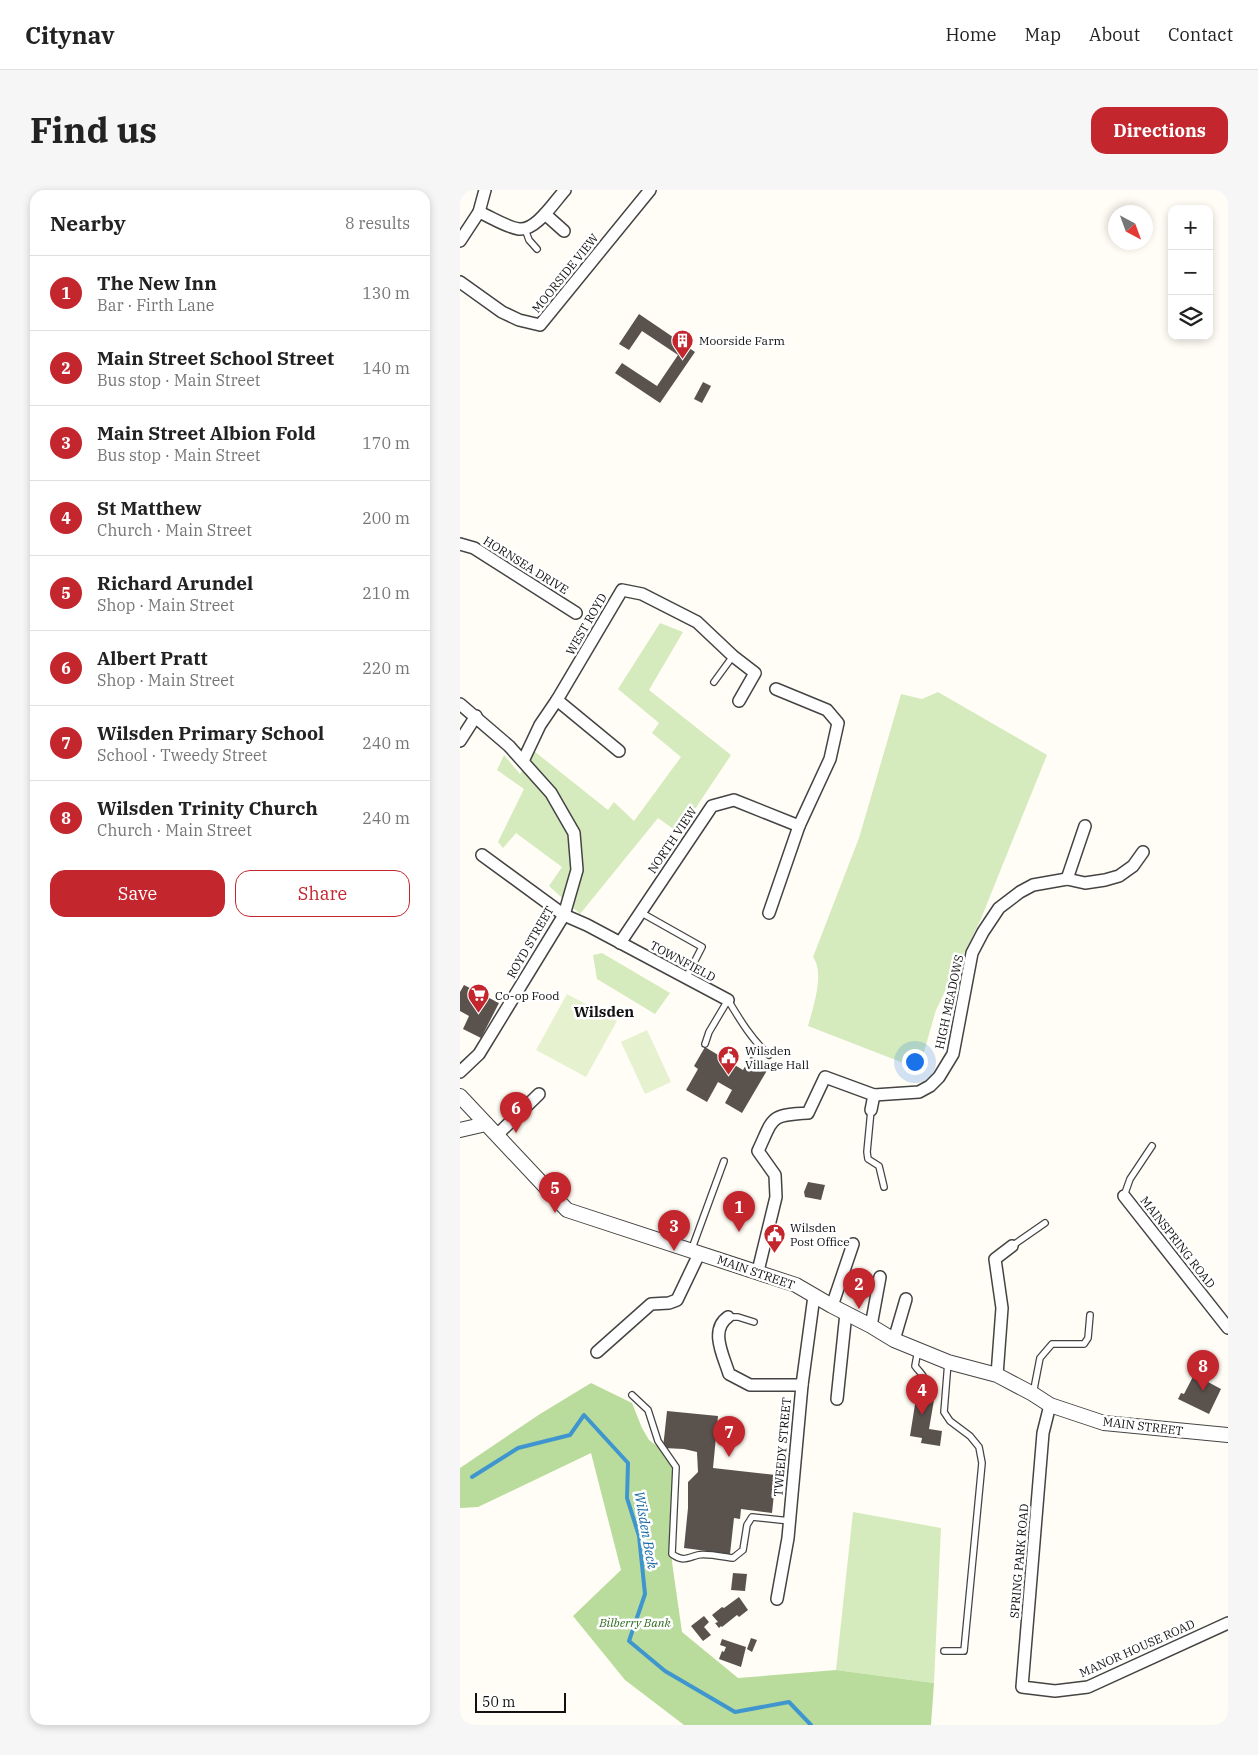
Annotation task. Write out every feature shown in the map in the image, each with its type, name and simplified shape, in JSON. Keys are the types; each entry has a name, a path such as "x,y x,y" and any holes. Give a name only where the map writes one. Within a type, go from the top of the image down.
{"street":[{"path":"460,241 479,212 485,190"},
{"path":"479,212 516,228 525,228 532,226 565,190"},
{"name":"MOORSIDE VIEW","path":"460,282 502,312 519,320 540,325 650,190"},
{"path":"544,214 564,231"},
{"name":"HORNSEA DRIVE","path":"460,544 474,548 576,613"},
{"name":"WEST ROYD","path":"523,761 540,725 557,700 622,590 642,594 697,622 732,656 756,673 739,701"},
{"path":"769,913 799,826 830,759 838,723 827,710 776,689"},
{"path":"557,700 619,751"},
{"name":"ROYD STREET","path":"460,704 509,746 551,793 574,833 577,870 564,915 479,1054 460,1072"},
{"path":"460,741 476,716"},
{"name":"NORTH VIEW","path":"620,943 712,806 734,800 799,826"},
{"path":"1067,879 1085,826"},
{"name":"HIGH MEADOWS","path":"874,1095 919,1092 930,1086 939,1077 953,1054 972,953 999,908 1033,885 1067,879 1085,883 1119,876 1133,866 1143,852"},
{"name":"TOWNFIELD","path":"482,855 564,915 587,925 728,1000"},
{"path":"758,1271 776,1197 775,1175 758,1151 774,1119 784,1114 808,1113 825,1077 874,1095 871,1110"},
{"path":"496,1135 539,1094"},
{"name":"MAIN STREET","path":"460,1096 567,1210 796,1285 894,1340 948,1362 997,1375 1050,1404 1104,1423 1228,1435"},
{"path":"460,1130 486,1124"},
{"name":"MAINSPRING ROAD","path":"1124,1196 1228,1328"},
{"path":"832,1306 853,1244"},
{"path":"997,1375 1002,1308 995,1258 1012,1246"},
{"path":"597,1352 651,1304 669,1303 677,1300 695,1252"},
{"path":"871,1326 880,1277"},
{"name":"TWEEDY STREET","path":"777,1599 790,1521 802,1385 814,1296"},
{"path":"894,1340 906,1299"},
{"path":"837,1399 846,1313"},
{"path":"728,1317 724,1320 717,1335 729,1374 750,1386 802,1385"},
{"name":"SPRING PARK ROAD","path":"1050,1404 1043,1433 1022,1687 1055,1691"},
{"name":"MANOR HOUSE ROAD","path":"1055,1691 1088,1687 1228,1623"}],"lane":[{"path":"525,228 529,240 536,249"},
{"path":"714,682 732,656"},
{"path":"640,912 702,947 686,978"},
{"path":"705,1044 709,1032 728,1000 744,1027 770,1056"},
{"path":"871,1110 868,1159 879,1166 884,1187"},
{"path":"1124,1196 1130,1179 1152,1146"},
{"path":"695,1252 724,1161"},
{"path":"1012,1246 1045,1223"},
{"path":"1033,1394 1040,1358 1052,1344 1084,1344 1088,1338 1090,1315"},
{"path":"728,1317 738,1317 754,1322"},
{"path":"918,1350 915,1366 925,1378 921,1391"},
{"path":"944,1651 964,1651 982,1462 979,1447 970,1436 950,1421 944,1412 948,1362"},
{"path":"632,1395 648,1410 658,1441 676,1466 672,1554 679,1559 693,1558 698,1555 733,1558 742,1550 747,1525 752,1517 790,1521"}],"green space":[{"path":"660,623 683,632 649,690 731,755 679,833 658,818 580,914 549,886 562,867 516,833 503,848 498,842 524,789 497,770 504,755 520,774 534,751 608,810 614,802 634,821 681,757 652,733 659,723 618,689"},
{"path":"938,692 1047,755 980,921 936,1010 919,1069 808,1026 818,981 818,972 813,957 859,838 901,694 922,699"},
{"path":"602,953 670,993 655,1014 597,979 593,955"},
{"path":"567,994 617,1021 586,1077 536,1050"},
{"path":"647,1030 671,1082 645,1094 621,1042"},
{"name":"Bilberry Bank","path":"591,1383 632,1403 649,1440 667,1454 677,1467 672,1562 682,1632 738,1678 836,1670 934,1683 931,1725 684,1725 625,1680 573,1616 621,1570 591,1453 478,1507 460,1508 460,1468 540,1414"},
{"path":"853,1512 941,1528 934,1683 836,1670"}],"building":[{"name":"Moorside Farm","path":"639,314 695,352 660,403 615,373 622,363 657,386 678,355 642,331 629,350 619,344"},
{"path":"703,382 711,386 702,403 694,399"},
{"name":"Co-op Food","path":"464,985 499,1003 481,1038 463,1029 469,1016 460,1011 460,992"},
{"name":"Wilsden Village Hall","path":"705,1047 743,1070 751,1056 769,1067 742,1113 725,1103 732,1090 718,1082 707,1102 686,1090 698,1069 694,1066"},
{"path":"808,1182 825,1185 821,1200 805,1197 804,1192"},
{"path":"1198,1367 1212,1374 1208,1382 1221,1389 1209,1414 1178,1399 1181,1393 1184,1394"},
{"path":"916,1398 934,1400 929,1429 942,1431 940,1446 921,1443 922,1438 910,1436"},
{"path":"667,1411 718,1416 713,1468 776,1475 772,1513 741,1509 740,1519 734,1518 730,1554 684,1548 688,1508 688,1482 698,1472 697,1452 663,1448"},
{"path":"733,1573 747,1574 745,1591 731,1590"},
{"path":"739,1597 748,1610 739,1617 737,1615 719,1628 715,1623 718,1622 712,1615"},
{"path":"704,1616 709,1622 704,1627 711,1635 703,1641 691,1626"},
{"path":"751,1638 757,1640 752,1652 747,1649"},
{"path":"722,1639 746,1647 741,1667 719,1659 726,1647 720,1645"}],"waterway":[{"name":"Wilsden Beck","path":"472,1477 518,1448 570,1435 584,1415 628,1463 627,1498 639,1536 645,1594 629,1641 665,1671 735,1712 789,1702 811,1725"}],"place":[{"name":"Moorside Farm","path":"683,359"},
{"name":"Co-op Food","path":"479,1014"},
{"name":"Wilsden Village Hall","path":"729,1076"},
{"name":"Albert Pratt","path":"516,1133"},
{"name":"Richard Arundel","path":"555,1213"},
{"name":"The New Inn","path":"739,1232"},
{"name":"Main Street Albion Fold","path":"674,1251"},
{"name":"Wilsden Post Office","path":"774,1253"},
{"name":"Main Street School Street","path":"859,1309"},
{"name":"Wilsden Trinity Church","path":"1203,1391"},
{"name":"St Matthew","path":"922,1415"},
{"name":"Wilsden Primary School","path":"729,1457"}],"district":[{"name":"Wilsden","path":"604,1011"}]}
